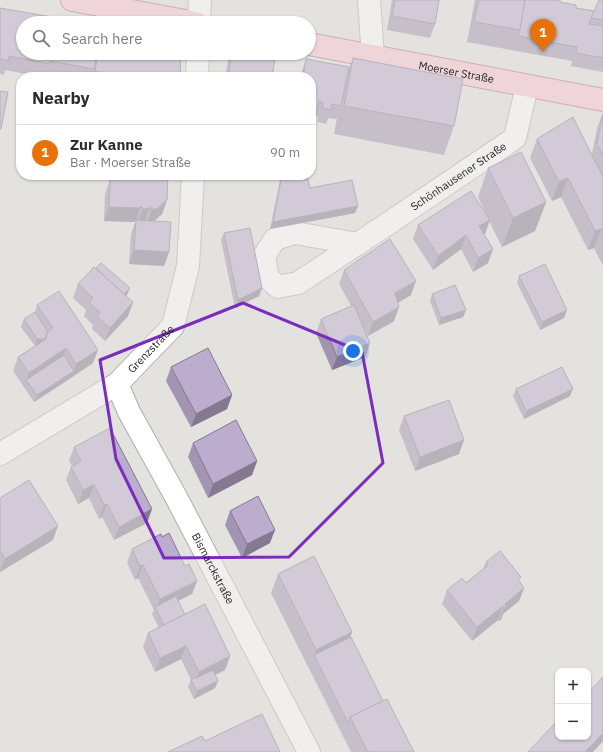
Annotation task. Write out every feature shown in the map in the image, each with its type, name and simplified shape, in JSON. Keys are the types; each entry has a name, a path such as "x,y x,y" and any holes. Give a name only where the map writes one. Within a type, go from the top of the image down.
{"main road":[{"path":"72,0 158,16"},
{"name":"Moerser Straße","path":"316,45 603,100"}],"street":[{"path":"199,16 200,0"},
{"path":"370,0 373,56"},
{"path":"197,72 198,60"},
{"name":"Schönhausener Straße","path":"358,244 515,138 527,86"},
{"name":"Grenzstraße","path":"0,454 117,384 173,326 188,266 192,180"},
{"name":"Bismarckstraße","path":"117,384 129,412 176,497 309,752"}],"highlighted area":[{"path":"243,303 362,352 383,463 289,557 164,558 116,459 100,360"}],"building":[{"path":"395,0 439,0 435,24 392,16"},
{"path":"479,0 525,0 520,30 474,22"},
{"path":"525,0 560,0 560,2 576,5 576,8 594,11 589,24 603,26 603,58 576,53 577,47 518,36"},
{"path":"599,0 603,0 603,20 591,18"},
{"path":"0,8 46,16 16,16 16,57 9,56 9,61 0,59"},
{"path":"353,58 463,79 454,126 344,106"},
{"path":"30,60 96,60 94,69 50,61 50,64"},
{"path":"97,60 181,60 180,72 95,71"},
{"path":"231,60 275,60 273,72 229,72"},
{"path":"306,60 349,67 341,106 332,104 331,110 322,108 323,102 319,101 316,116 316,72 304,72"},
{"path":"0,91 8,92 1,129 0,129"},
{"path":"603,114 603,156 597,144"},
{"path":"573,117 603,177 603,233 601,229 595,231 568,178 559,182 537,139"},
{"path":"521,152 546,202 513,218 488,168"},
{"path":"110,180 168,180 167,200 157,209 152,209 150,207 148,209 143,209 141,206 139,208 109,207"},
{"path":"281,180 308,180 310,188 352,180 358,206 273,222"},
{"path":"471,191 490,220 479,226 493,249 478,258 466,235 438,256 418,225"},
{"path":"136,220 171,222 169,252 134,250"},
{"path":"250,228 262,288 238,300 224,233"},
{"path":"390,239 416,281 395,293 399,307 373,322 344,270"},
{"path":"101,263 130,288 124,294 96,268"},
{"path":"545,264 567,310 542,322 519,276"},
{"path":"94,267 133,302 110,328 97,316 100,312 89,303 93,298 78,284"},
{"path":"455,285 466,310 441,318 432,294"},
{"path":"59,291 98,350 76,364 66,348 29,373 18,357 46,339 47,333 53,328 37,305"},
{"path":"354,305 370,343 337,357 321,319"},
{"path":"35,312 48,332 45,339 37,339 24,319"},
{"path":"208,348 232,395 196,414 171,367"},
{"path":"64,355 74,371 37,395 26,380"},
{"path":"562,367 573,389 526,411 516,389"},
{"path":"449,400 464,440 420,457 404,416"},
{"path":"236,420 257,461 213,484 193,443"},
{"path":"110,428 152,509 119,527 107,504 104,505 94,485 83,490 71,467 81,461 74,447"},
{"path":"29,480 58,526 5,559 0,551 0,498"},
{"path":"258,496 275,530 247,544 230,511"},
{"path":"169,533 185,566 189,564 197,581 160,599 143,565 140,566 132,549 161,534 162,537"},
{"path":"500,551 521,577 518,579 524,588 505,604 506,606 504,608 503,606 477,627 447,590 462,578 466,583 488,565 486,562"},
{"path":"314,556 352,632 316,650 278,574"},
{"path":"176,596 185,615 164,625 155,607"},
{"path":"205,604 230,656 199,672 186,646 160,658 148,633"},
{"path":"351,637 383,701 350,717 348,723 314,655"},
{"path":"213,670 218,681 197,691 191,680"},
{"path":"603,677 603,733 585,752 528,752 555,723 555,740 591,740 591,690"},
{"path":"387,699 414,752 368,752 350,717"},
{"path":"262,714 280,752 168,752 202,736 205,741"}],"place":[{"name":"Zur Kanne","path":"543,52"}]}
